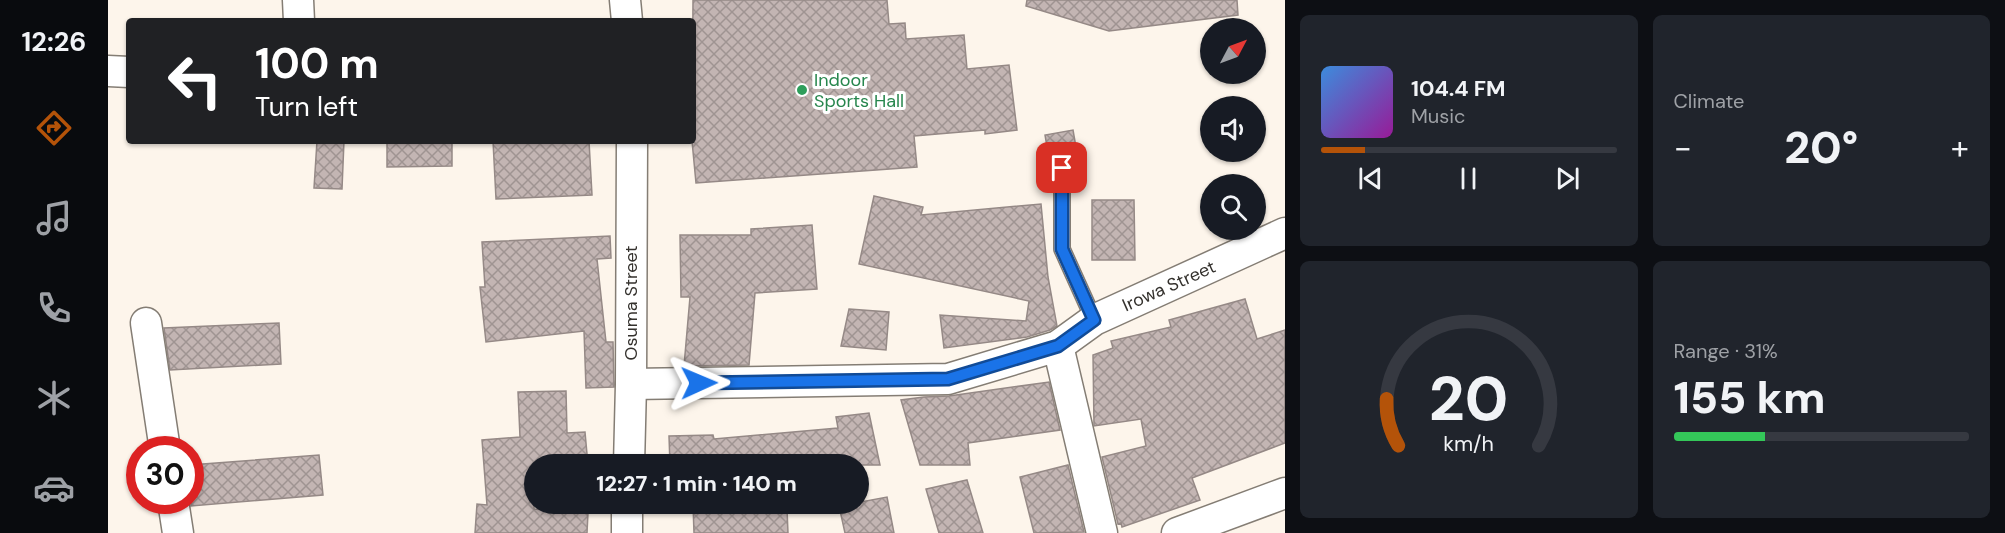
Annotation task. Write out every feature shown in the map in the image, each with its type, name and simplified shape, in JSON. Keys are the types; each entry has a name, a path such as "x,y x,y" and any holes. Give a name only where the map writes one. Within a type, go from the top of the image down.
{"street":[{"path":"298,0 299,18"},
{"path":"625,0 627,18"},
{"path":"108,71 126,72"},
{"name":"Osuma Street","path":"629,454 632,144"},
{"name":"Irowa Street","path":"631,384 948,379 1058,346 1094,320 1285,233"},
{"path":"146,322 163,436"},
{"path":"1058,346 1102,533"},
{"path":"1177,533 1285,492"},
{"path":"175,514 178,533"},
{"path":"627,514 627,533"}],"lane":[{"path":"1062,168 1062,249 1094,320"}],"building":[{"name":"Indoor Sports Hall","path":"693,0 887,0 889,24 905,23 906,39 964,35 967,69 1009,65 1017,130 985,134 985,130 914,136 917,167 696,183 692,144 696,144 696,18 693,18"},
{"path":"1027,0 1237,0 1238,15 1109,31 1026,6"},
{"path":"1073,130 1077,153 1049,158 1045,135"},
{"path":"317,144 344,144 342,189 314,188"},
{"path":"387,144 452,144 452,166 387,167"},
{"path":"493,144 589,144 592,195 496,199"},
{"path":"874,196 923,207 921,215 1041,204 1048,277 1057,326 1027,337 944,348 940,315 1026,321 1029,301 859,264"},
{"path":"1092,200 1134,200 1135,260 1092,260"},
{"path":"812,225 817,289 755,293 749,365 684,366 690,297 681,297 680,235 751,235 751,229"},
{"path":"610,236 611,258 597,259 606,342 613,342 614,387 586,388 584,331 486,342 480,287 485,287 482,242"},
{"path":"1245,299 1257,339 1285,330 1285,443 1192,478 1200,500 1122,527 1121,523 1118,524 1102,457 1146,446 1141,419 1094,426 1093,355 1113,348 1111,341 1171,327 1169,320"},
{"path":"849,309 889,312 886,350 841,346"},
{"path":"279,323 281,364 170,370 164,328"},
{"path":"1049,382 1060,430 968,443 970,465 920,465 901,400 949,396"},
{"path":"566,391 567,433 585,432 587,454 524,454 524,514 588,514 587,533 475,533 477,504 487,505 482,440 520,437 518,392"},
{"path":"869,413 880,465 869,465 869,454 670,454 669,436 713,435 714,439 838,428 836,417"},
{"path":"319,455 323,495 204,505 204,464"},
{"path":"1068,465 1084,532 1034,533 1020,477"},
{"path":"967,480 983,533 939,533 926,489"},
{"path":"887,497 894,533 845,533 841,514 869,514 869,500"},
{"path":"693,514 787,514 788,533 694,533"}],"place":[{"name":"Indoor Sports Hall","path":"802,90"}],"route":[{"path":"699,383 948,379 1058,346 1094,320 1062,249 1062,168"}]}
